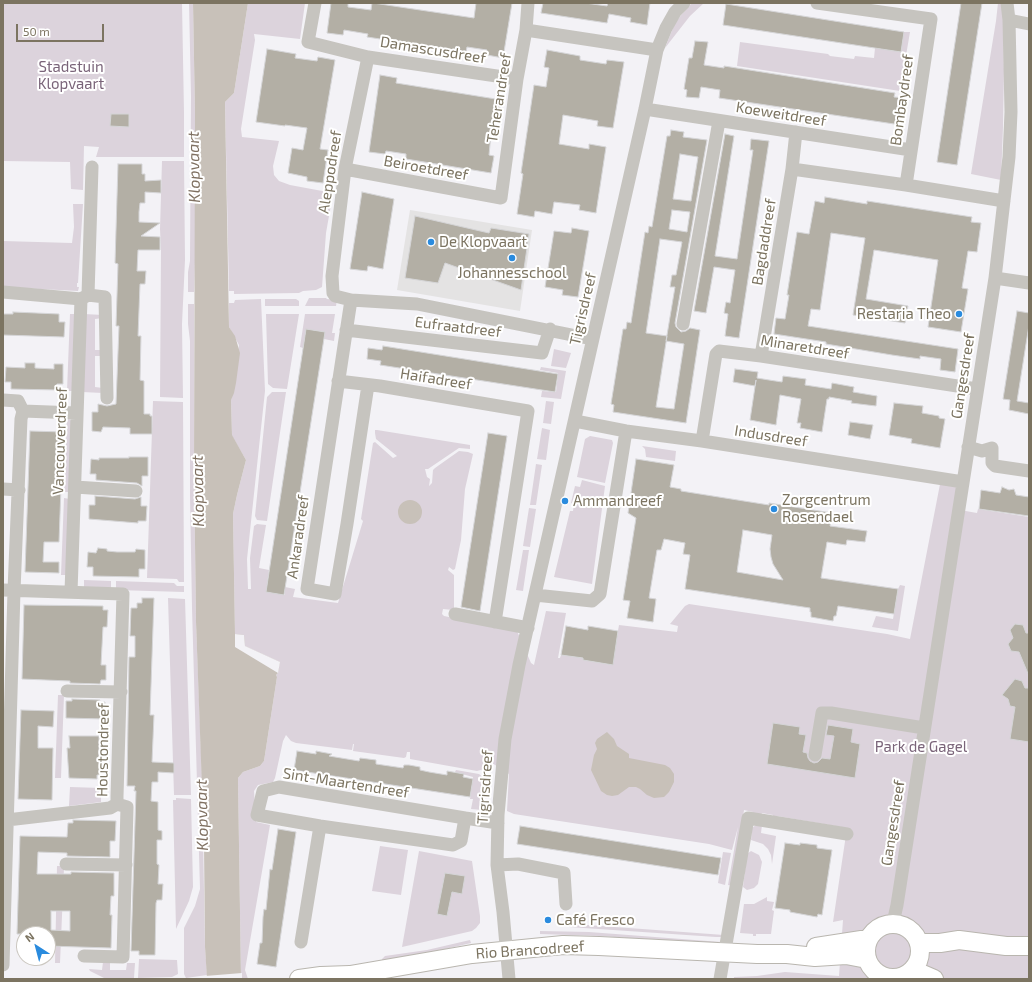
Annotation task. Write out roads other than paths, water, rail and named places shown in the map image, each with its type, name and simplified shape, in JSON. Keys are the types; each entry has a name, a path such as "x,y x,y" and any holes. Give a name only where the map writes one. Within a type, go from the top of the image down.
{"street":[{"name":"Damascusdreef","path":"314,3 308,42 368,56 517,79"},
{"name":"Teherandreef","path":"501,198 517,79 526,30 528,3"},
{"name":"Tigrisdreef","path":"509,979 497,865 498,823 505,739 519,665 575,421 657,50 666,28 675,12 684,3"},
{"name":"Bombaydreef","path":"817,3 930,19 906,185"},
{"name":"Gangesdreef","path":"893,923 939,640 995,278 1009,157 1011,112 1010,20 1007,3"},
{"path":"1010,20 1029,24"},
{"path":"526,30 657,50"},
{"name":"Aleppodreef","path":"333,293 332,276 345,169 368,56"},
{"name":"Koeweitdreef","path":"645,109 911,150"},
{"path":"683,324 718,121"},
{"name":"Bagdaddreef","path":"761,356 792,169 796,132"},
{"name":"Vancouverdreef","path":"71,592 76,413 92,167"},
{"name":"Beiroetdreef","path":"345,169 501,198"},
{"path":"792,169 1004,201"},
{"path":"995,278 1029,283"},
{"path":"3,292 105,297 107,398"},
{"name":"Eufraatdreef","path":"333,293 335,296 351,300 417,304 592,339"},
{"name":"Ankaradreef","path":"351,300 307,589 335,594 368,385"},
{"name":"Eufraatdreef","path":"346,330 542,353 550,330"},
{"name":"Minaretdreef","path":"702,441 716,354 720,351 977,389"},
{"name":"Haifadreef","path":"338,381 528,411 495,622"},
{"path":"3,400 18,401 23,412 21,419 19,490 8,591 3,965"},
{"path":"23,412 76,413"},
{"name":"Indusdreef","path":"575,421 626,432 702,441 963,482"},
{"path":"535,595 592,601 600,594 626,432"},
{"path":"968,447 982,451 992,448 992,463 995,466 1029,471"},
{"path":"75,487 136,491"},
{"path":"3,489 19,490"},
{"path":"8,591 71,592"},
{"name":"Houstondreef","path":"71,592 123,594 117,804 127,807 123,957 84,956"},
{"path":"455,614 528,628"},
{"path":"67,691 121,692"},
{"path":"815,755 822,712 924,728"},
{"name":"Sint-Maartendreef","path":"465,818 461,841 453,845 320,826 257,815 263,791 279,787 498,823"},
{"path":"6,824 110,808 117,804"},
{"path":"720,979 726,952 748,818 847,834"},
{"path":"301,942 320,826"},
{"path":"66,864 126,865"},
{"path":"497,865 518,864 564,872 566,904"},
{"path":"893,923 904,926 914,932 920,943 921,952 918,962 913,970 904,976 881,973 866,948 868,939 878,927 893,923"},
{"name":"Rio Brancodreef","path":"787,954 829,944 868,939"},
{"path":"920,943 940,943 959,940 1006,946 1029,946"},
{"name":"Rio Brancodreef","path":"299,979 321,976 379,975 472,954 563,945 787,954 815,957 846,956 881,973"},
{"path":"913,970 934,979"}],"water":[{"name":"Klopvaart","path":"193,3 248,3 234,93 225,102 229,327 235,336 240,353 236,383 231,400 232,435 246,460 233,514 235,634 244,635 245,646 280,662 278,673 276,675 277,677 264,761 260,766 243,772 238,778 241,979 207,979 205,947 204,844 196,622 194,465 195,114"},
{"path":"410,500 419,503 422,512 419,521 410,524 401,521 398,512 401,503"},
{"path":"607,732 614,739 617,746 629,754 629,758 665,765 670,768 674,774 674,782 669,792 664,797 654,798 636,787 629,787 618,795 612,796 601,791 591,770 594,755 597,749 595,743 597,739"}],"place":[{"name":"De Klopvaart","path":"431,242"},
{"name":"Johannesschool","path":"512,258"},
{"name":"Restaria Theo","path":"959,314"},
{"name":"Ammandreef","path":"565,501"},
{"name":"Zorgcentrum Rosendael","path":"774,509"},
{"name":"Café Fresco","path":"548,920"}],"park label":[{"name":"Stadstuin Klopvaart","path":"71,76"},
{"name":"Park de Gagel","path":"921,747"}]}
